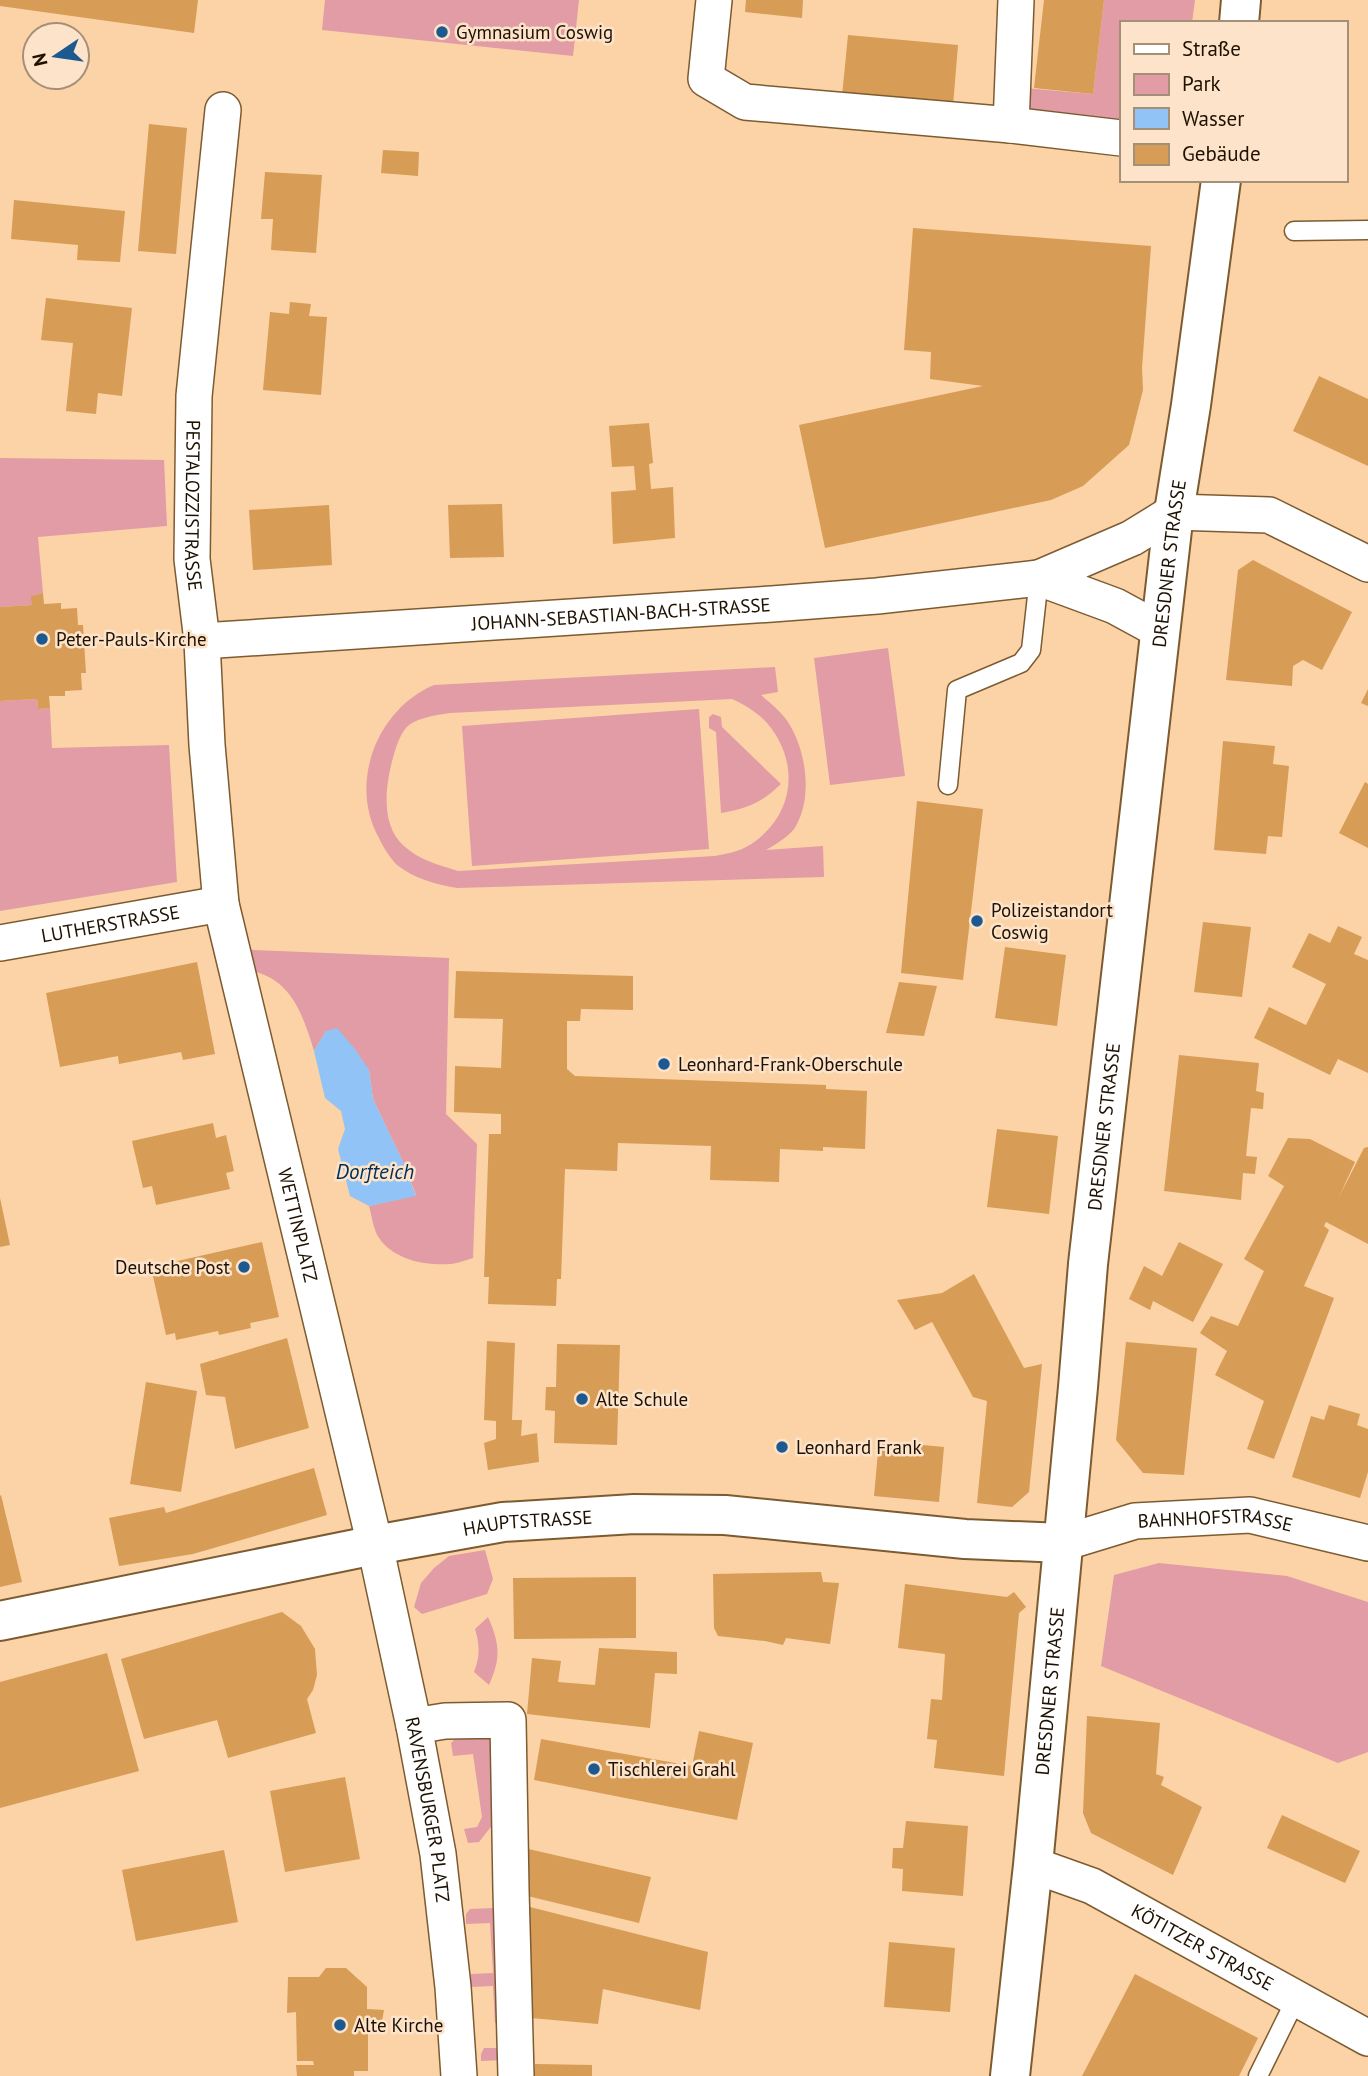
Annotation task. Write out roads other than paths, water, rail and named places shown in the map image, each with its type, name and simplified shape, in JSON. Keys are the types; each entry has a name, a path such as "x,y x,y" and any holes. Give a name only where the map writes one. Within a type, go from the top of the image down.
{"main road":[{"path":"1239,21 1241,0"},
{"name":"DRESDNER STRASSE","path":"1010,2076 1033,1865 1088,1264 1174,512 1221,182"},
{"name":"HAUPTSTRASSE","path":"0,1621 375,1545 503,1522 634,1514 725,1515 965,1539 1063,1543"}],"street":[{"path":"714,0 706,79 745,102 1011,125 1120,138"},
{"path":"1011,125 1016,0"},
{"name":"PESTALOZZISTRASSE","path":"221,904 207,745 202,641 192,559 194,396 223,110"},
{"path":"1174,512 1269,515 1368,564"},
{"name":"JOHANN-SEBASTIAN-BACH-STRASSE","path":"202,641 772,604 877,596 1039,578 1132,538 1174,512"},
{"name":"JOHANN-SEBASTIAN-BACH-STRASSE","path":"1039,578 1115,607 1161,631"},
{"name":"LUTHERSTRASSE","path":"0,943 221,904"},
{"name":"WETTINPLATZ","path":"221,904 375,1545"},
{"name":"BAHNHOFSTRASSE","path":"1063,1543 1135,1521 1250,1515 1368,1543"},
{"name":"RAVENSBURGER PLATZ","path":"375,1545 438,1854 453,1987 459,2076"},
{"path":"414,1726 445,1721 508,1720 516,2076"},
{"name":"KÖTITZER STRASSE","path":"1033,1865 1092,1886 1368,2038"}],"lane":[{"path":"1294,231 1368,230"},
{"path":"948,785 957,690 1021,663 1031,650 1039,578"},
{"path":"1258,2076 1296,1999"}],"water":[{"name":"Dorfteich","path":"337,1028 369,1070 373,1099 416,1196 369,1206 350,1196 338,1149 345,1129 341,1111 325,1098 314,1051 326,1031"}],"place":[{"name":"Gymnasium Coswig","path":"442,32"},
{"name":"Peter-Pauls-Kirche","path":"42,639"},
{"name":"Polizeistandort Coswig","path":"977,921"},
{"name":"Leonhard-Frank-Oberschule","path":"664,1064"},
{"name":"Deutsche Post","path":"244,1267"},
{"name":"Alte Schule","path":"582,1399"},
{"name":"Leonhard Frank","path":"782,1447"},
{"name":"Tischlerei Grahl","path":"594,1769"},
{"name":"Alte Kirche","path":"340,2025"}]}
